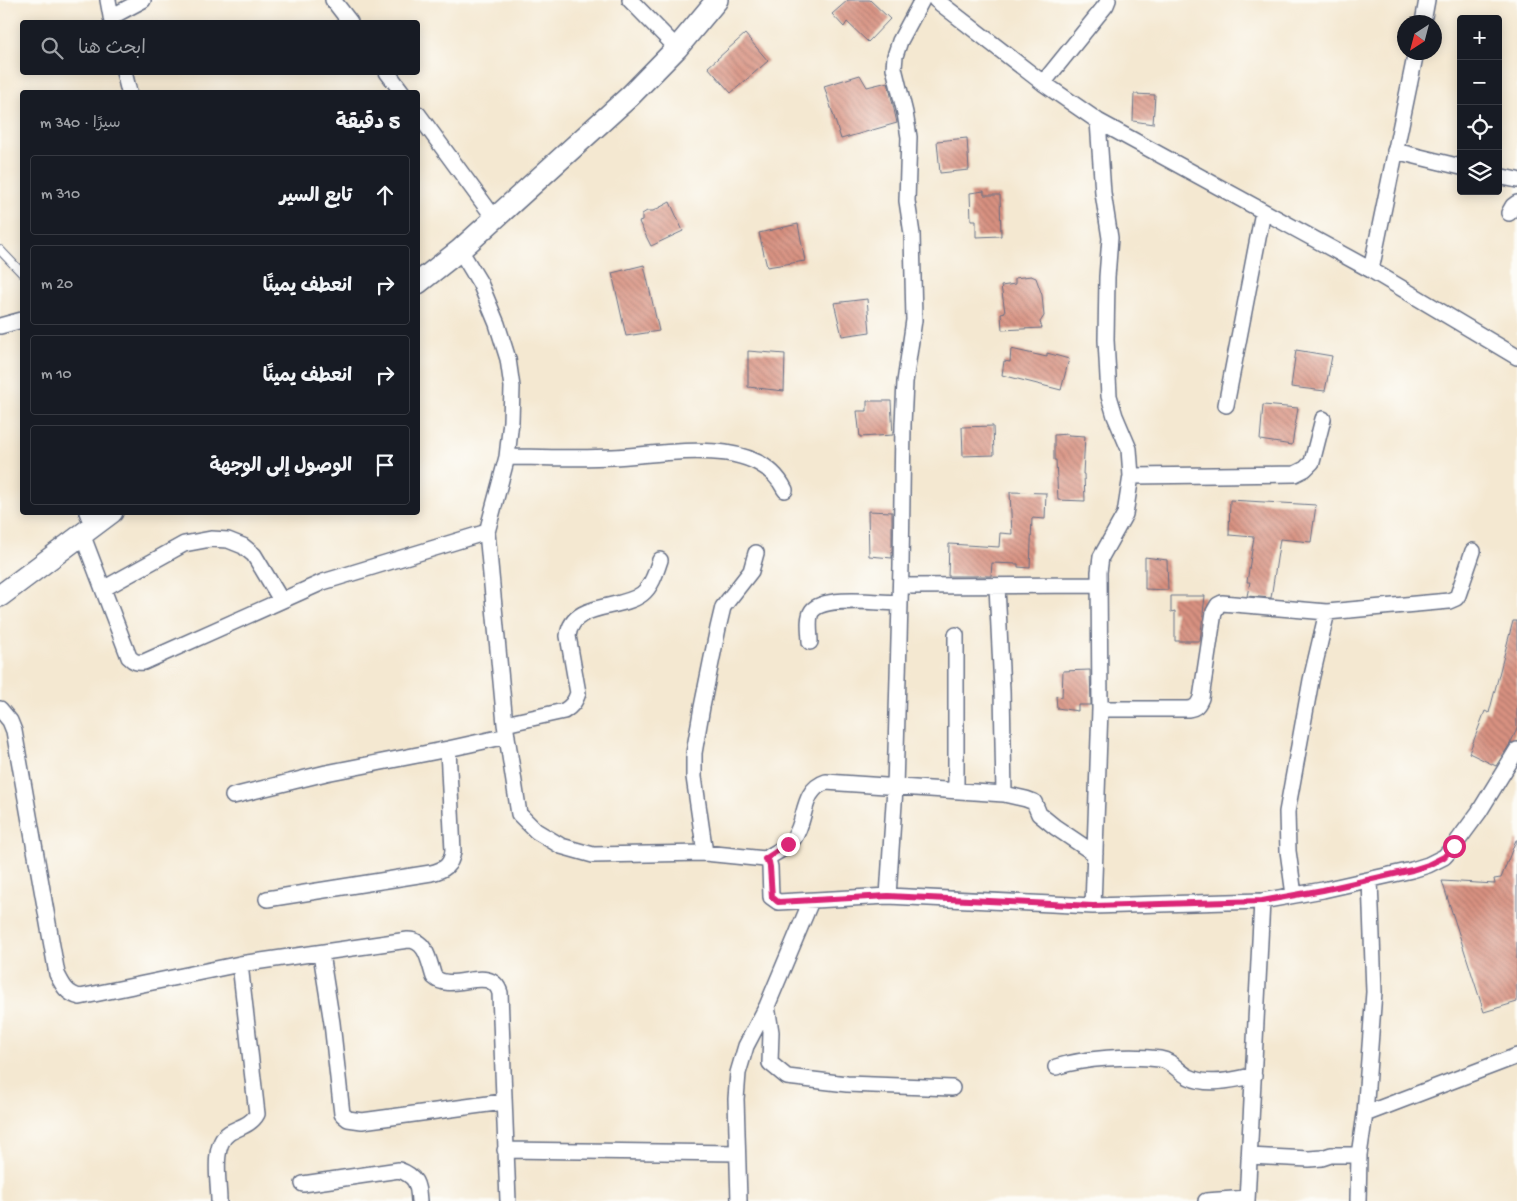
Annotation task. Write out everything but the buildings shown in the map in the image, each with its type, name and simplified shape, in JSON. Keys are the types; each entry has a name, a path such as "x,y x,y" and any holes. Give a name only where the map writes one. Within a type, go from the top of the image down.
{"street":[{"path":"108,0 112,20 143,0"},
{"path":"348,20 336,4 352,0"},
{"path":"630,0 677,48"},
{"path":"420,281 460,250 630,96 677,48 717,0"},
{"path":"888,896 896,788 903,424 905,382 914,320 912,234 908,201 909,137 894,68 895,56 900,41 922,0"},
{"path":"936,0 1043,83 1098,121 1371,270 1517,357"},
{"path":"1043,83 1106,5 1108,0"},
{"path":"1424,15 1427,0"},
{"path":"1371,270 1414,60"},
{"path":"125,75 128,90"},
{"path":"389,75 400,90"},
{"path":"420,117 495,219"},
{"path":"1093,906 1100,709 1098,572 1101,557 1125,514 1131,476 1129,449 1109,396 1106,340 1110,238 1103,193 1098,121"},
{"path":"1396,151 1457,166"},
{"path":"1502,177 1517,180"},
{"path":"1226,405 1263,212"},
{"path":"460,250 480,282 497,324 508,359 512,387 507,457 487,532 506,730 520,814 536,831 561,846 593,855 705,853 765,859 769,862 770,867 772,897 774,900 785,902 888,896 1093,906 1262,901 1370,880 1428,865 1444,857 1479,812 1517,750"},
{"path":"0,326 20,321"},
{"path":"1131,476 1295,474 1305,469 1312,462 1323,419"},
{"path":"507,457 612,457 718,452 736,455 769,468 779,478 785,490"},
{"path":"0,596 87,524 106,515"},
{"path":"87,524 103,589 129,657 138,663 323,582 487,532"},
{"path":"103,589 184,544 211,540 228,540 243,546 254,554 281,600"},
{"path":"1100,709 1188,709 1194,708 1199,704 1214,612 1218,605 1222,603 1327,612 1453,600 1458,595 1474,551"},
{"path":"705,853 694,777 694,753 718,628 724,607 751,571 756,553"},
{"path":"233,796 326,774 448,749 564,711 576,701 578,693 568,636 572,623 588,611 634,599 644,592 652,581 660,560"},
{"path":"901,586 1099,585"},
{"path":"997,586 1004,794"},
{"path":"810,642 810,616 818,606 843,601 900,603"},
{"path":"1294,895 1288,852 1287,812 1311,680 1327,612"},
{"path":"956,635 956,791"},
{"path":"0,709 10,721 14,730 57,974 63,987 71,994 80,996 240,964 413,940 423,947 434,977 437,980 452,982 490,979 496,983 500,993 508,1201"},
{"path":"267,899 443,870 449,865 453,852 448,749"},
{"path":"765,859 793,839 797,833 811,791 818,784 826,782 1004,794 1030,800 1034,802 1039,814 1095,854"},
{"path":"1358,1201 1359,1155 1365,1114 1374,992 1370,880"},
{"path":"739,1201 736,1099 738,1073 746,1046 767,1006 811,901"},
{"path":"1206,1201 1247,1199 1262,901"},
{"path":"321,954 332,1023 342,1114 348,1119 362,1122 503,1102"},
{"path":"219,1201 218,1156 221,1140 227,1134 250,1122 258,1114 240,964"},
{"path":"767,1006 771,1032 770,1063 787,1077 847,1084 952,1088"},
{"path":"1365,1114 1517,1056"},
{"path":"1056,1066 1085,1060 1144,1058 1161,1059 1175,1065 1187,1077 1202,1081 1211,1082 1254,1076"},
{"path":"505,1150 737,1153"},
{"path":"1250,1156 1309,1159 1339,1154 1359,1155"},
{"path":"302,1184 399,1170 407,1173 414,1179 419,1201"}],"lane":[{"path":"0,250 20,271"}],"route":[{"path":"788,844 765,859 769,862 770,867 772,897 778,902 888,896 1093,906 1262,901 1323,890 1412,870 1444,857 1454,846"}]}
